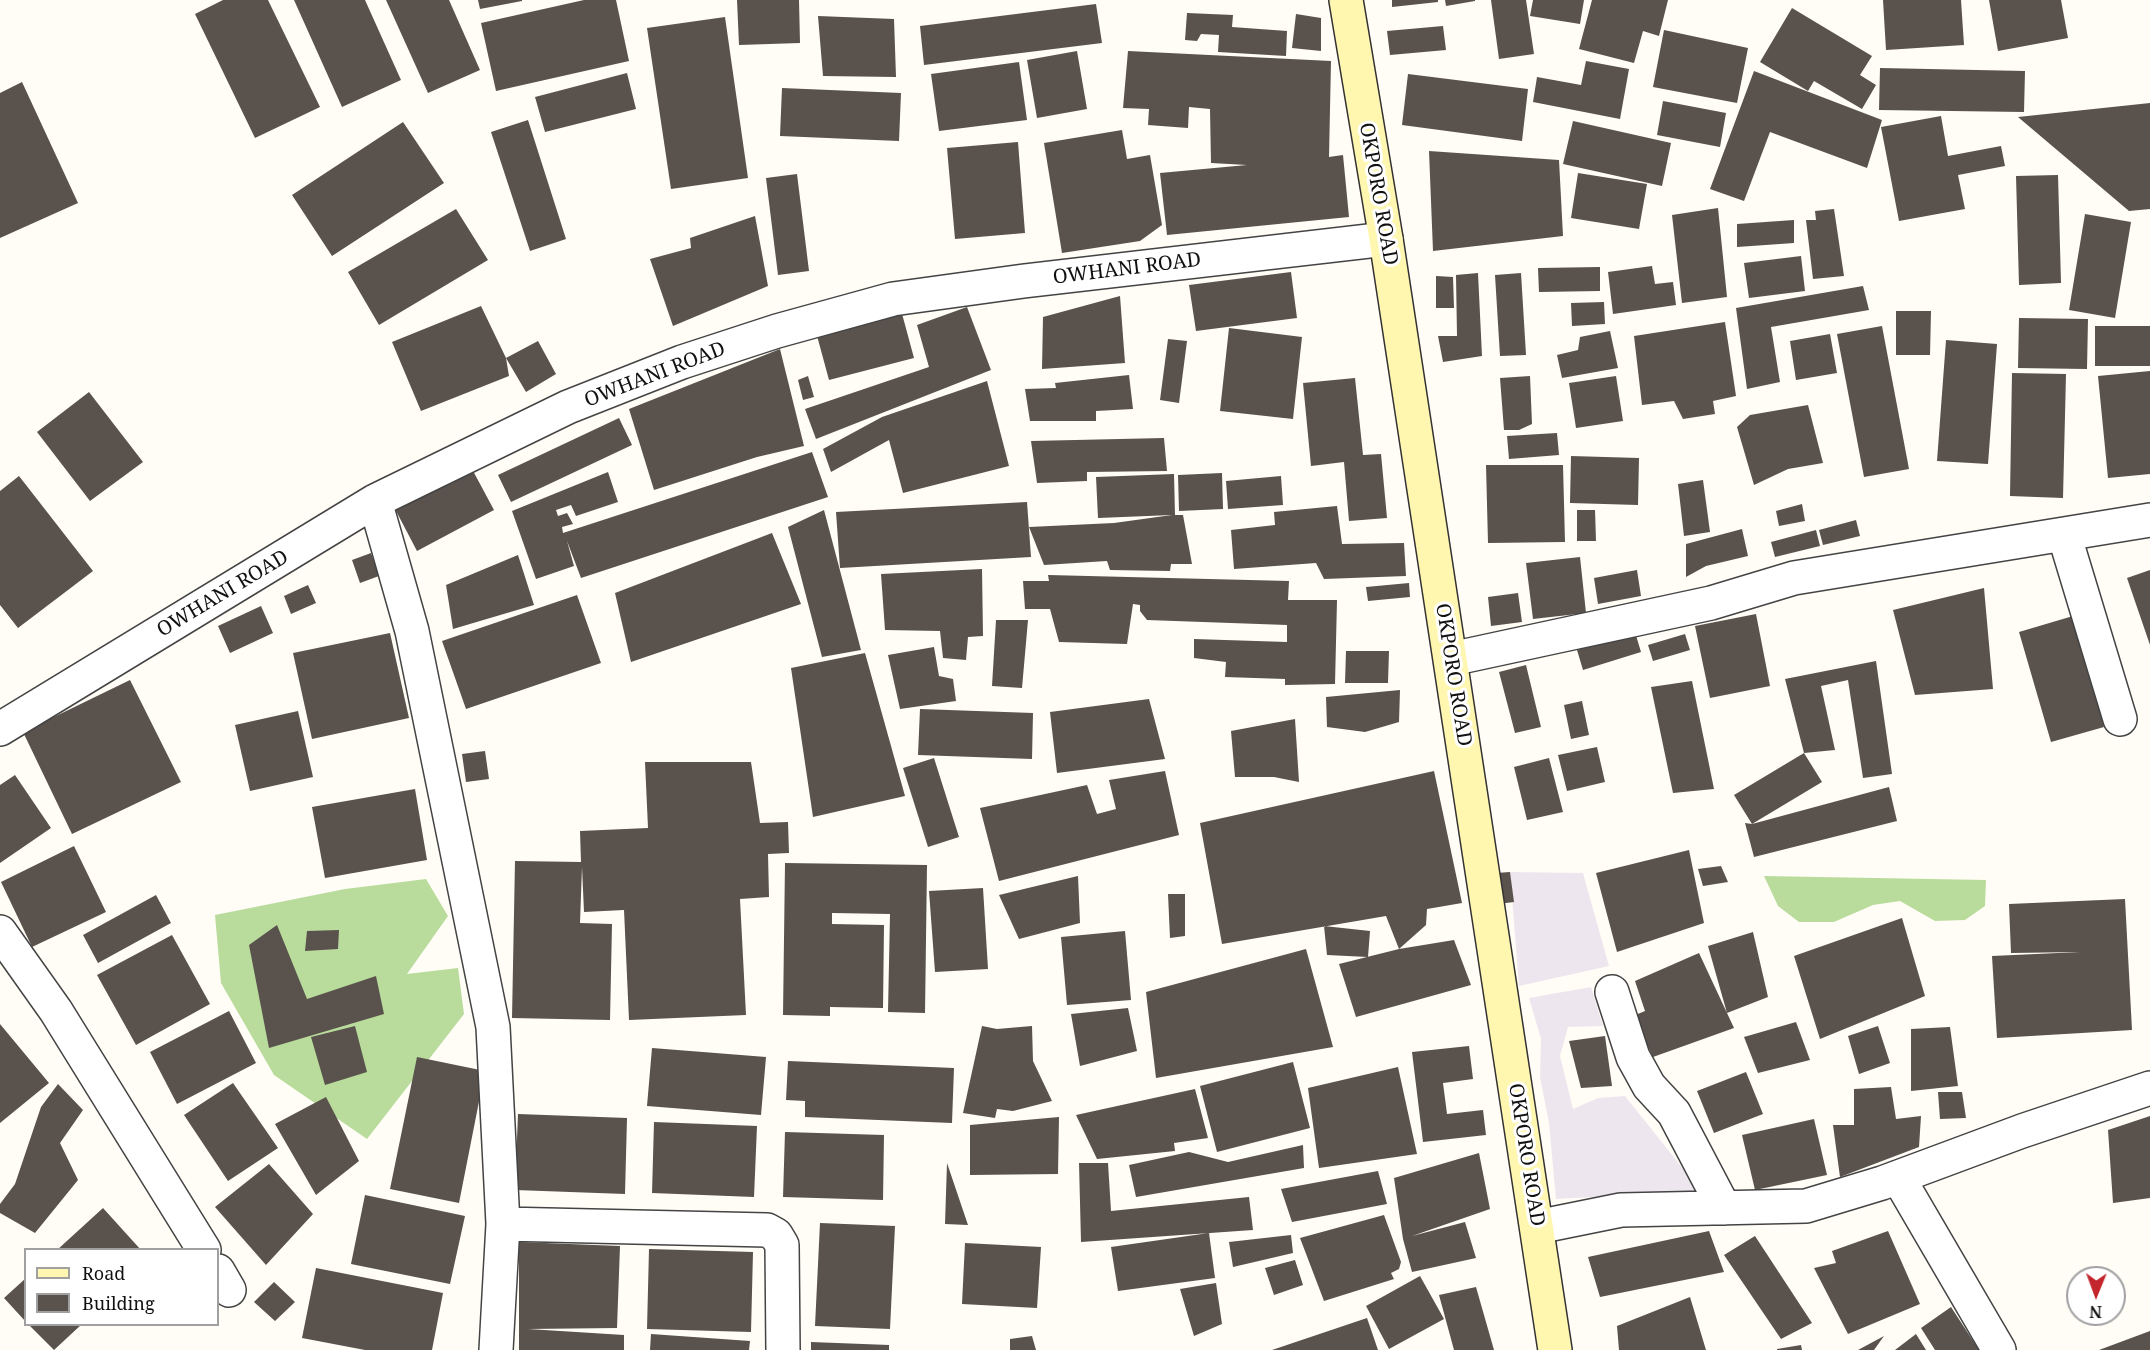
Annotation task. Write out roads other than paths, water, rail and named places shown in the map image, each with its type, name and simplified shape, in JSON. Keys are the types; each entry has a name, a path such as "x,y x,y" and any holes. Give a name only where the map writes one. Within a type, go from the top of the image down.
{"main road":[{"name":"OKPORO ROAD","path":"1346,0 1386,239 1555,1350"}],"street":[{"name":"OWHANI ROAD","path":"0,729 375,501 568,407 682,362 893,299 1024,281 1386,239"},
{"path":"375,501 412,631 494,1027 503,1224 496,1350"},
{"path":"1451,659 1711,603 1794,578 2150,520"},
{"path":"2064,534 2120,719"},
{"path":"0,932 56,1011 203,1248"},
{"path":"1612,992 1633,1057 1643,1077 1648,1086 1674,1113 1724,1208"},
{"path":"1537,1227 1621,1210 1806,1206 1898,1177 2150,1088"},
{"path":"1898,1177 1999,1350"},
{"path":"503,1224 767,1230 776,1235 782,1245 783,1350"}]}
